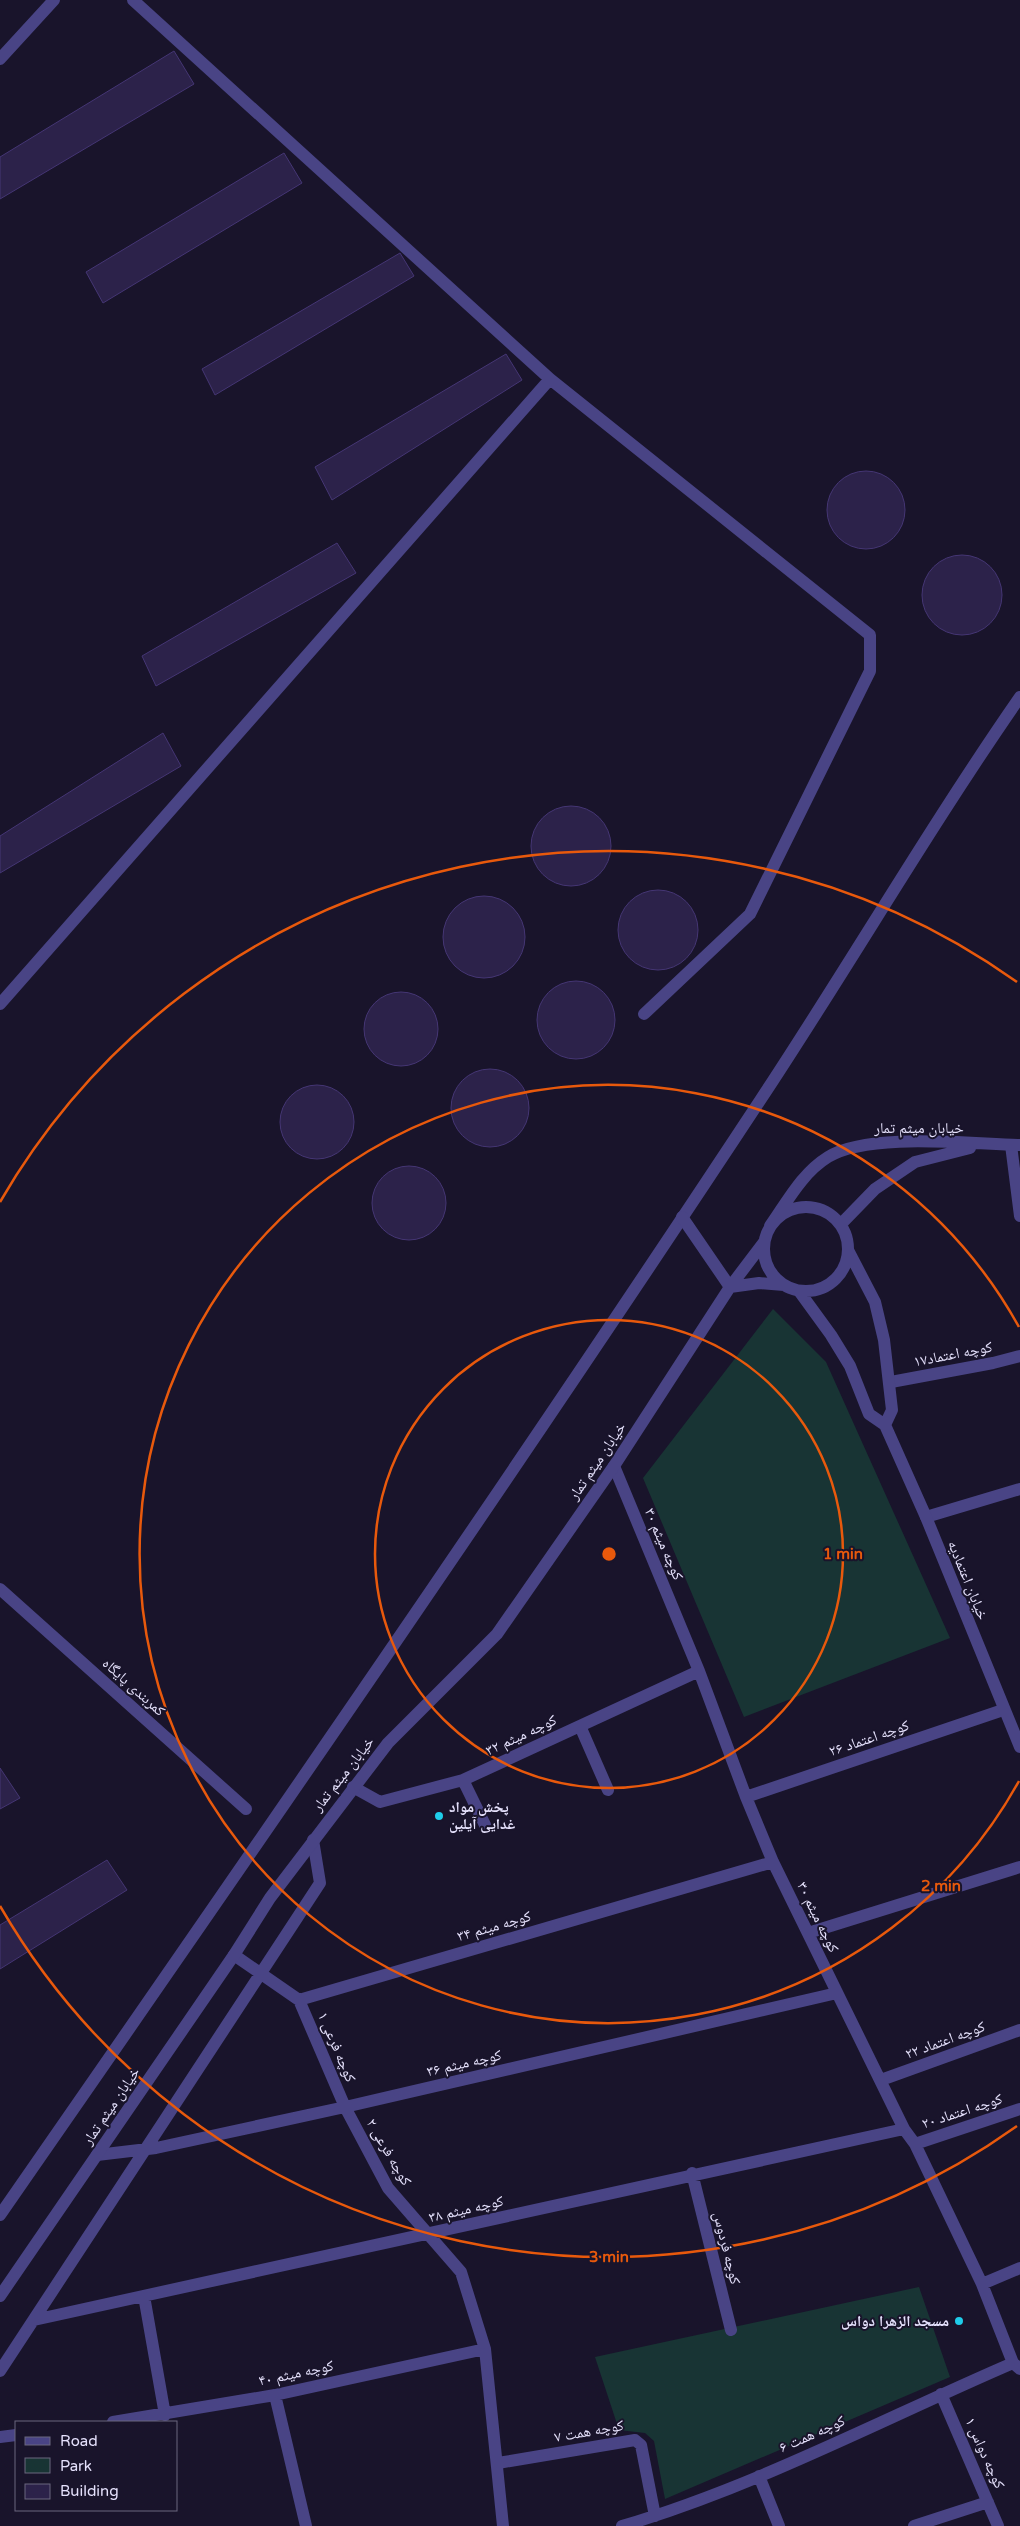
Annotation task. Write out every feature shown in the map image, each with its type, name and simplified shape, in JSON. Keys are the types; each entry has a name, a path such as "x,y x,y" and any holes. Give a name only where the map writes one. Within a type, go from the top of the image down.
{"street":[{"path":"0,58 54,0"},
{"path":"133,0 550,379 870,635 870,671 750,914 644,1014"},
{"path":"0,1004 550,379"},
{"path":"0,2215 362,1694 763,1097 1020,697"},
{"name":"خیابان میثم تمار","path":"770,1226 802,1180 827,1157 849,1147 886,1142 1016,1145"},
{"name":"خیابان میثم تمار","path":"841,1224 875,1189 915,1162 985,1144"},
{"path":"1016,1145 1020,1216"},
{"path":"784,1285 771,1273 764,1259 764,1242 770,1226 781,1214 796,1207 813,1207 829,1212 841,1224 848,1250 875,1302 891,1382 892,1410 885,1425"},
{"path":"682,1217 730,1286 759,1283 784,1285 799,1291 816,1290 831,1283 842,1271 848,1250"},
{"name":"خیابان میثم تمار","path":"0,2296 234,1955 270,1898 388,1743 496,1634 614,1466 730,1286 764,1242"},
{"name":"خیابان اعتمادیه","path":"799,1291 831,1335 850,1366 869,1414 885,1425 926,1517 1003,1710 1020,1747"},
{"name":"کوچه اعتماد۱۷","path":"891,1382 993,1364 1020,1356"},
{"name":"کوچه میثم ۳۰","path":"614,1466 699,1671 746,1797 773,1862 904,2129 915,2144 982,2284 1016,2366"},
{"path":"926,1517 1020,1489"},
{"name":"کمربندی پایگاه","path":"0,1589 246,1809"},
{"name":"کوچه میثم ۳۲","path":"353,1788 380,1802 463,1780 699,1671"},
{"name":"کوچه اعتماد ۲۶","path":"746,1797 1003,1710"},
{"path":"580,1726 608,1790"},
{"path":"463,1780 485,1826"},
{"path":"0,2371 320,1883 313,1840"},
{"name":"کوچه میثم ۳۴","path":"299,2000 773,1862"},
{"path":"808,1933 1020,1867"},
{"path":"234,1955 299,2000"},
{"name":"کوچه میثم ۳۶","path":"97,2155 147,2148 345,2107 837,1993"},
{"name":"کوچه فرعی ۱","path":"299,2000 345,2107"},
{"name":"کوچه اعتماد ۲۲","path":"881,2080 1020,2030"},
{"name":"کوچه فرعی ۲","path":"345,2107 388,2188 461,2272 485,2348 498,2463 502,2526"},
{"name":"کوچه اعتماد ۲۰","path":"915,2144 1020,2109"},
{"name":"کوچه میثم ۳۸","path":"34,2320 427,2235 692,2173 904,2129"},
{"name":"کوچه فردوس","path":"692,2173 731,2330"},
{"path":"982,2284 1020,2268"},
{"path":"144,2296 166,2415"},
{"name":"کوچه میثم ۴۰","path":"120,2421 166,2415 275,2395 485,2348"},
{"name":"کوچه همت ۶","path":"622,2526 654,2516 759,2476 941,2394 1016,2366"},
{"name":"کوچه دواس ۱","path":"941,2394 998,2526"},
{"path":"275,2395 306,2526"},
{"path":"0,2438 15,2435"},
{"name":"کوچه همت ۷","path":"498,2463 635,2440 641,2445 654,2516"},
{"path":"759,2476 780,2526"},
{"path":"914,2526 988,2502"}],"green space":[{"path":"773,1309 826,1362 950,1638 744,1717 643,1478"},
{"path":"919,2287 950,2377 665,2499 654,2441 645,2433 619,2430 595,2357"}],"building":[{"path":"174,51 194,84 0,199 0,157"},
{"path":"284,153 302,183 103,303 86,272"},
{"path":"400,253 414,276 215,395 202,369"},
{"path":"506,354 522,380 332,500 315,467"},
{"path":"866,471 881,474 893,483 902,495 905,510 902,525 893,537 881,546 866,549 851,546 839,537 830,525 827,510 830,495 839,483 851,474"},
{"path":"337,543 356,573 156,686 142,656"},
{"path":"954,555 970,555 991,566 1002,587 1002,603 991,624 970,635 954,635 940,629 928,617 922,603 922,587 928,573 940,561"},
{"path":"163,733 181,766 0,873 0,836"},
{"path":"571,806 586,809 599,818 608,831 611,846 608,861 599,874 586,883 571,886 556,883 543,874 534,861 531,846 534,831 543,818 556,809"},
{"path":"658,890 673,893 686,902 695,915 698,930 695,945 686,958 673,967 658,970 643,967 630,958 621,945 618,930 621,915 630,902 643,893"},
{"path":"484,896 500,899 513,908 522,921 525,937 522,953 513,966 500,975 484,978 468,975 455,966 446,953 443,937 446,921 455,908 468,899"},
{"path":"576,981 591,984 608,998 612,1005 615,1020 612,1035 598,1052 591,1056 576,1059 561,1056 544,1042 540,1035 537,1020 540,1005 554,988 561,984"},
{"path":"408,992 428,1002 436,1015 438,1029 436,1043 428,1056 415,1064 394,1066 374,1056 366,1043 364,1022 374,1002 387,994"},
{"path":"490,1069 505,1072 517,1081 526,1093 529,1108 526,1123 517,1135 505,1144 490,1147 475,1144 463,1135 454,1123 451,1108 454,1093 463,1081 475,1072"},
{"path":"310,1085 324,1085 338,1091 348,1101 354,1115 352,1136 338,1153 324,1159 310,1159 296,1153 286,1143 280,1129 280,1115 286,1101 296,1091"},
{"path":"402,1166 416,1166 430,1172 440,1182 446,1196 444,1217 430,1234 416,1240 402,1240 388,1234 378,1224 372,1210 372,1196 378,1182 388,1172"},
{"path":"0,1768 20,1798 0,1809"},
{"path":"107,1860 127,1890 0,1969 0,1925"}],"place":[{"name":"پخش مواد غدایی آیلین","path":"439,1816"},
{"name":"مسجد الزهرا دواس","path":"959,2321"}]}
